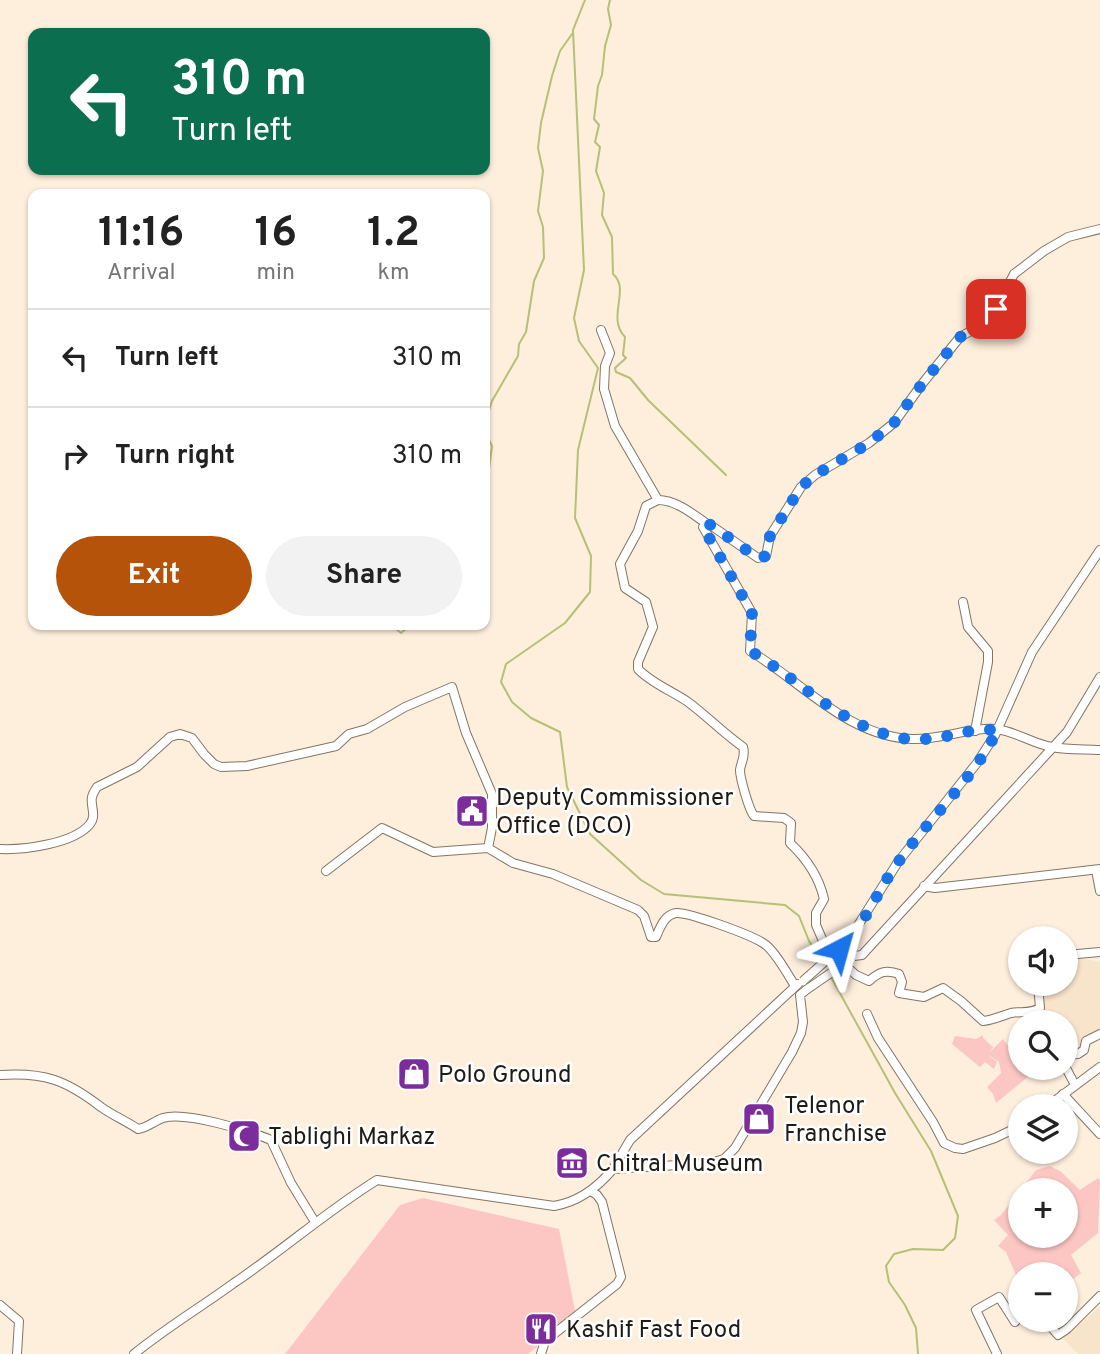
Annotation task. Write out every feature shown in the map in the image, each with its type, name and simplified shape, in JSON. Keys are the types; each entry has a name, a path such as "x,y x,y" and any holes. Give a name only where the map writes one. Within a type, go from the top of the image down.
{"street":[{"path":"1039,996 1040,1008 1035,1011 1012,1013 996,1020 983,1021 943,988 924,997 899,993 902,982 899,974 892,971 877,974 869,981 848,968 847,962 823,941 816,925 816,913 824,899 820,883 804,856 790,842 791,823 784,818 754,816 751,812 740,777 740,766 745,753 743,747 719,729 710,718 638,669 638,662 653,627 646,602 625,588 620,564 638,531 646,506 658,500 677,505 718,529 758,558 766,556 770,536 801,487 815,475 869,443 894,423 960,337 985,323 996,309 1014,274 1068,237 1100,229"},
{"path":"601,330 610,353 604,389 615,426 658,500"},
{"path":"707,524 703,527 752,613 750,651 776,666 817,699 865,727 909,739 949,737 998,729 1052,747 1100,750"},
{"path":"134,1354 161,1332 236,1283 315,1222 377,1180 554,1206 564,1205 591,1191 613,1169 629,1140 795,986 842,948 898,862 977,763 998,729 1032,652 1100,550"},
{"path":"963,602 968,627 988,651 975,731"},
{"path":"613,1169 710,1163 730,1154 792,1052 802,1028 800,996 852,958 862,955 898,918 1076,719 1100,677"},
{"path":"0,849 44,845 77,834 91,823 94,814 91,798 97,787 137,767 170,737 180,734 192,738 204,754 221,767 247,765 336,746 349,734 367,729 405,707 452,687 466,733 492,794 492,828 488,848"},
{"path":"326,872 382,828 433,852 488,848 513,863 553,874 638,910 651,937 656,937 662,924 676,913 717,924 765,943 795,986"},
{"path":"924,886 935,888 1098,869 1100,891"},
{"path":"842,948 852,958"},
{"path":"1078,954 1100,952"},
{"path":"867,1014 878,1038 944,1143 955,1148 971,1147 1008,1131"},
{"path":"1078,1054 1084,1050 1086,1041 1100,1034"},
{"path":"1063,1094 1100,1066"},
{"path":"0,1075 42,1075 55,1079 88,1095 101,1107 138,1129 163,1118 187,1117 271,1140 276,1154 315,1222"},
{"path":"1072,1080 1075,1085"},
{"path":"1078,1110 1100,1134"},
{"path":"541,1354 545,1341 617,1284 621,1277 602,1202 591,1191"},
{"path":"1078,1318 1100,1296"},
{"path":"997,1354 976,1310 999,1297 1008,1312"},
{"path":"0,1305 19,1321 17,1354"}],"shaded area":[{"path":"1078,957 1100,962 1100,1033 1081,1052 1078,1052 1078,1010 1041,1010 1040,996 1078,996"},
{"path":"983,1035 993,1047 990,1052 1003,1039 1008,1046 1008,1080 1024,1080 996,1103 987,1087 1001,1073 999,1062 988,1055 997,1062 994,1069 985,1062 980,1067 952,1044 955,1036 976,1039"},
{"path":"1050,1166 1067,1178 1030,1178 1036,1170"},
{"path":"1098,1178 1100,1180 1098,1233 1071,1255 1075,1262 1010,1262 1006,1252 998,1246 1008,1235 1008,1248 1078,1248 1078,1188 1080,1190"},
{"path":"423,1198 559,1229 576,1316 528,1354 285,1354 400,1205"},
{"path":"1008,1206 1008,1235 994,1220"},
{"path":"1100,1307 1100,1354 1078,1354 1063,1338 1070,1332 1078,1332 1078,1325"}],"waterway":[{"path":"585,0 573,30 584,270 574,318 579,341 598,368 578,450 575,518 591,556 590,592 565,623 506,664 501,682 512,702 531,718 560,732 567,787 590,834 641,880 664,894 785,905 799,916 809,941 821,960"},
{"path":"610,0 608,9 611,25 605,46 594,119 599,125 595,142 600,147 596,171 604,193 602,215 612,237 613,274 620,288 618,321 625,337 623,355 626,358 615,368 616,372 630,378 648,400 726,475"},
{"path":"490,407 518,356 519,344 526,332 534,281 544,258 543,227 538,211 543,171 538,148 541,123 560,51 572,34"},
{"path":"490,442 490,461"},
{"path":"397,630 401,633 405,630"},
{"path":"831,977 895,1093 931,1151 958,1216 955,1238 943,1250 913,1249 894,1254 886,1266 889,1282 905,1305 916,1328 918,1354"}],"place":[{"name":"Deputy Commissioner Office (DCO)","path":"472,811"},
{"name":"Polo Ground","path":"414,1074"},
{"name":"Telenor Franchise","path":"759,1119"},
{"name":"Tablighi Markaz","path":"244,1136"},
{"name":"Chitral Museum","path":"572,1163"},
{"name":"Kashif Fast Food","path":"541,1329"}],"route":[{"path":"839,949 845,946 856,931 898,862 977,763 998,729 949,737 909,739 865,727 817,699 776,666 750,651 752,613 703,527 709,524 758,558 766,556 770,536 801,487 815,475 869,443 894,423 960,337 985,323 996,309"}]}
